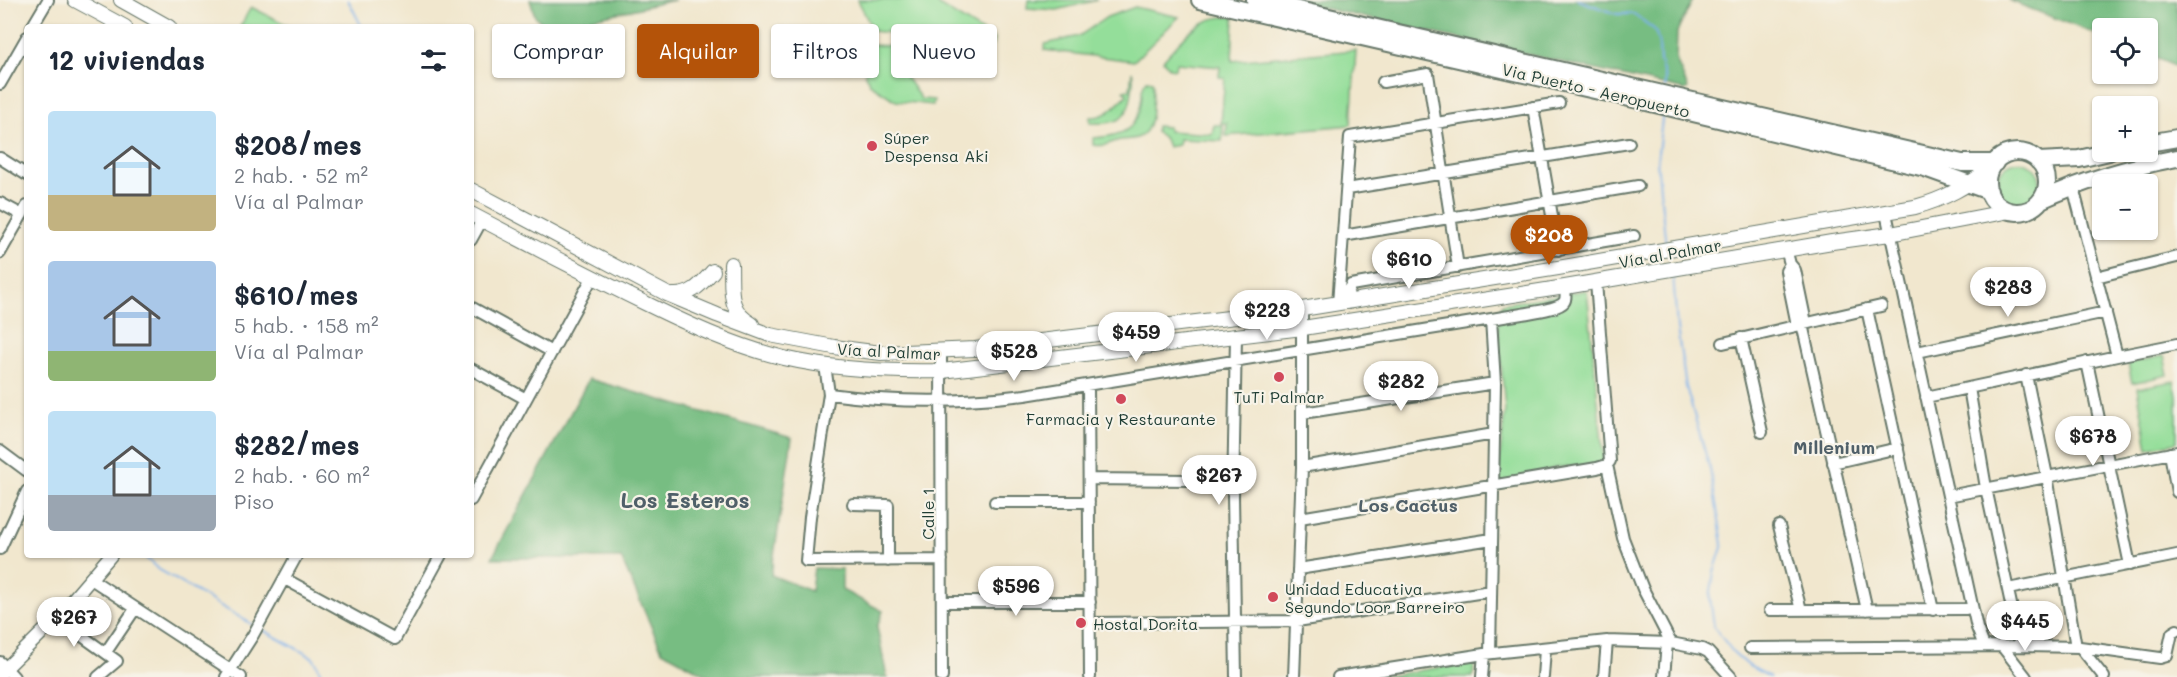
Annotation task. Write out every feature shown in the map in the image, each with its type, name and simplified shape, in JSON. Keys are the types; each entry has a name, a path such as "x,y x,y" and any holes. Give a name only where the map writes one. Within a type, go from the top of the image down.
{"main road":[{"path":"75,0 119,24"},
{"path":"122,0 164,24"},
{"name":"Via Puerto - Aeropuerto","path":"1200,0 1635,93"},
{"name":"Via Puerto - Aeropuerto","path":"1255,0 1689,106 1925,168 1989,191"},
{"name":"Via Puerto - Aeropuerto","path":"1689,106 1962,163 1993,165"},
{"path":"2158,141 2177,138"},
{"path":"2092,156 2079,159 2038,160 2027,154 2005,155 1993,165 1989,175 1989,191 1997,204 2017,212 2030,209 2041,200 2073,187 2140,165 2177,158"},
{"path":"2038,160 2047,176 2045,193 2041,200"},
{"name":"Vía al Palmar","path":"474,192 667,294 770,334 834,347 881,353 941,352 1155,329 1344,303 1886,213 1937,201 1969,184 1993,165"},
{"name":"Vía al Palmar","path":"477,217 592,278 693,326 739,344 784,358 825,364 887,370 942,371 1303,328 1890,234 2010,211"},
{"path":"731,264 732,298 735,309 743,319 770,334"},
{"path":"667,294 688,294 713,271"}],"street":[{"path":"34,24 48,0"},
{"path":"0,84 3,72 24,40"},
{"path":"1383,82 1428,74 1458,267"},
{"path":"1344,303 1343,236 1350,137 1558,103"},
{"path":"1533,107 1558,250"},
{"path":"1347,189 1629,142"},
{"path":"0,158 24,172"},
{"path":"1343,236 1638,186"},
{"path":"2073,187 2117,356"},
{"path":"0,203 24,211 0,251"},
{"path":"1886,213 1977,628 1984,646"},
{"path":"1344,303 1351,285 1634,236"},
{"path":"1786,249 1790,264 1796,270 1802,324 1868,610"},
{"path":"2096,277 2177,257"},
{"path":"474,494 592,278"},
{"path":"1596,282 1610,461 1607,465 1623,538 1643,589 1669,643 1664,677"},
{"path":"829,394 879,400 979,400 1088,386 1558,306 1566,299 1565,287"},
{"path":"1723,343 1881,306"},
{"path":"474,309 552,352"},
{"path":"1294,677 1302,467 1302,309"},
{"path":"1867,309 1933,610"},
{"path":"1917,352 2106,312"},
{"path":"1482,677 1487,654 1491,591 1495,382 1491,319"},
{"path":"1236,336 1233,496 1236,677"},
{"path":"1741,338 1762,432"},
{"path":"1926,397 2177,344"},
{"name":"Calle 1","path":"941,352 942,677"},
{"path":"2087,362 2130,565"},
{"path":"825,364 829,394 810,517 806,561 942,560"},
{"path":"474,371 526,399"},
{"path":"2026,375 2078,647 2104,677"},
{"path":"1303,413 1495,382"},
{"path":"1088,386 1090,677"},
{"path":"1969,388 1986,488 2020,645"},
{"path":"1302,467 1494,434"},
{"path":"1833,463 1898,448"},
{"path":"0,451 24,469"},
{"path":"1948,496 2174,452 2177,492"},
{"path":"1300,518 1607,465"},
{"path":"1089,479 1189,480"},
{"path":"2,542 24,497"},
{"path":"995,502 1089,502"},
{"path":"853,504 888,505 888,561"},
{"path":"1779,526 1801,610"},
{"path":"1298,569 1492,539"},
{"path":"2008,589 2177,555"},
{"path":"5,670 57,618 108,558"},
{"path":"228,674 260,623 296,558"},
{"path":"285,579 395,639 439,558"},
{"path":"91,579 228,674 241,677"},
{"path":"1090,623 1297,621 1491,591"},
{"path":"942,602 1090,602"},
{"path":"105,652 135,609"},
{"path":"1770,610 1966,609"},
{"path":"57,618 117,661 98,677"},
{"path":"1750,648 2020,645 2078,647 2160,658 2167,656 2172,633 2177,630"},
{"path":"1604,677 1607,641"},
{"path":"1338,677 1487,654 1607,641 1669,643 1708,652 1729,676"},
{"path":"2001,645 2023,676"},
{"path":"1542,677 1545,649"}],"green space":[{"path":"530,0 675,0 592,18 542,23 535,16"},
{"path":"858,0 935,0 937,4 970,24 891,24 891,33 879,32 879,24 870,24"},
{"path":"1028,0 1097,0 1057,10 1027,8"},
{"path":"1288,0 1693,0 1677,32 1676,60 1688,88 1685,90"},
{"path":"2008,0 2177,0 2177,67 2158,59 2158,18 2092,18 2092,33"},
{"path":"251,7 285,24 242,24"},
{"path":"1135,7 1179,17 1134,61 1044,50 1045,44 1079,36 1107,17"},
{"path":"1222,17 1234,17 1232,61 1356,50 1351,125 1226,136 1227,123 1221,123 1225,78 1219,77 1220,67 1176,63 1175,69 1169,68 1163,60 1196,27"},
{"path":"879,45 891,46 888,51 891,55 891,78 907,78 921,99 934,100 933,105 896,101 871,85 867,78 879,78"},
{"path":"1132,71 1130,100 1125,114 1108,123 1090,123 1090,117 1101,116 1127,95 1124,90 1130,90"},
{"path":"1147,80 1152,81 1153,84 1152,106 1148,128 1144,133 1134,139 1093,145 1093,138 1121,133 1133,124 1140,108 1144,84"},
{"path":"1214,125 1223,125 1222,141 1179,139 1178,145 1168,147 1165,139 1156,132 1156,126 1168,127 1168,131 1212,134"},
{"path":"2019,162 2027,163 2034,168 2039,175 2039,191 2034,198 2027,203 2019,204 2011,203 2004,198 1999,191 1998,183 1999,175 2004,168 2011,163"},
{"path":"1587,290 1604,464 1554,468 1533,477 1497,484 1505,410 1497,314 1503,304"},
{"path":"2164,356 2168,375 2132,383 2128,363"},
{"path":"589,379 792,438 771,575 811,591 814,568 842,569 842,590 883,611 877,627 887,677 710,677 662,651 621,558 492,558"},
{"path":"2174,381 2177,396 2177,442 2148,448 2137,388"},
{"path":"1474,662 1473,677 1381,677 1393,675"}],"waterway":[{"path":"348,0 360,24"},
{"path":"1578,0 1617,14 1634,14 1655,30 1665,88"},
{"path":"1663,111 1657,161 1666,246"},
{"path":"1673,274 1677,328 1686,387 1710,469 1723,544 1714,572 1710,597 1714,627 1733,652 1749,666 1770,677"},
{"path":"146,558 158,569 253,625"},
{"path":"261,629 312,657 322,677"}],"place":[{"name":"Súper Despensa Aki","path":"872,146"},
{"name":"TuTi Palmar","path":"1279,377"},
{"name":"Farmacia y Restaurante","path":"1121,399"},
{"name":"Unidad Educativa Segundo Loor Barreiro","path":"1273,597"},
{"name":"Hostal Dorita","path":"1081,623"}],"district":[{"name":"Millenium","path":"1834,447"},
{"name":"Los Esteros","path":"685,499"},
{"name":"Los Cactus","path":"1408,505"}]}
